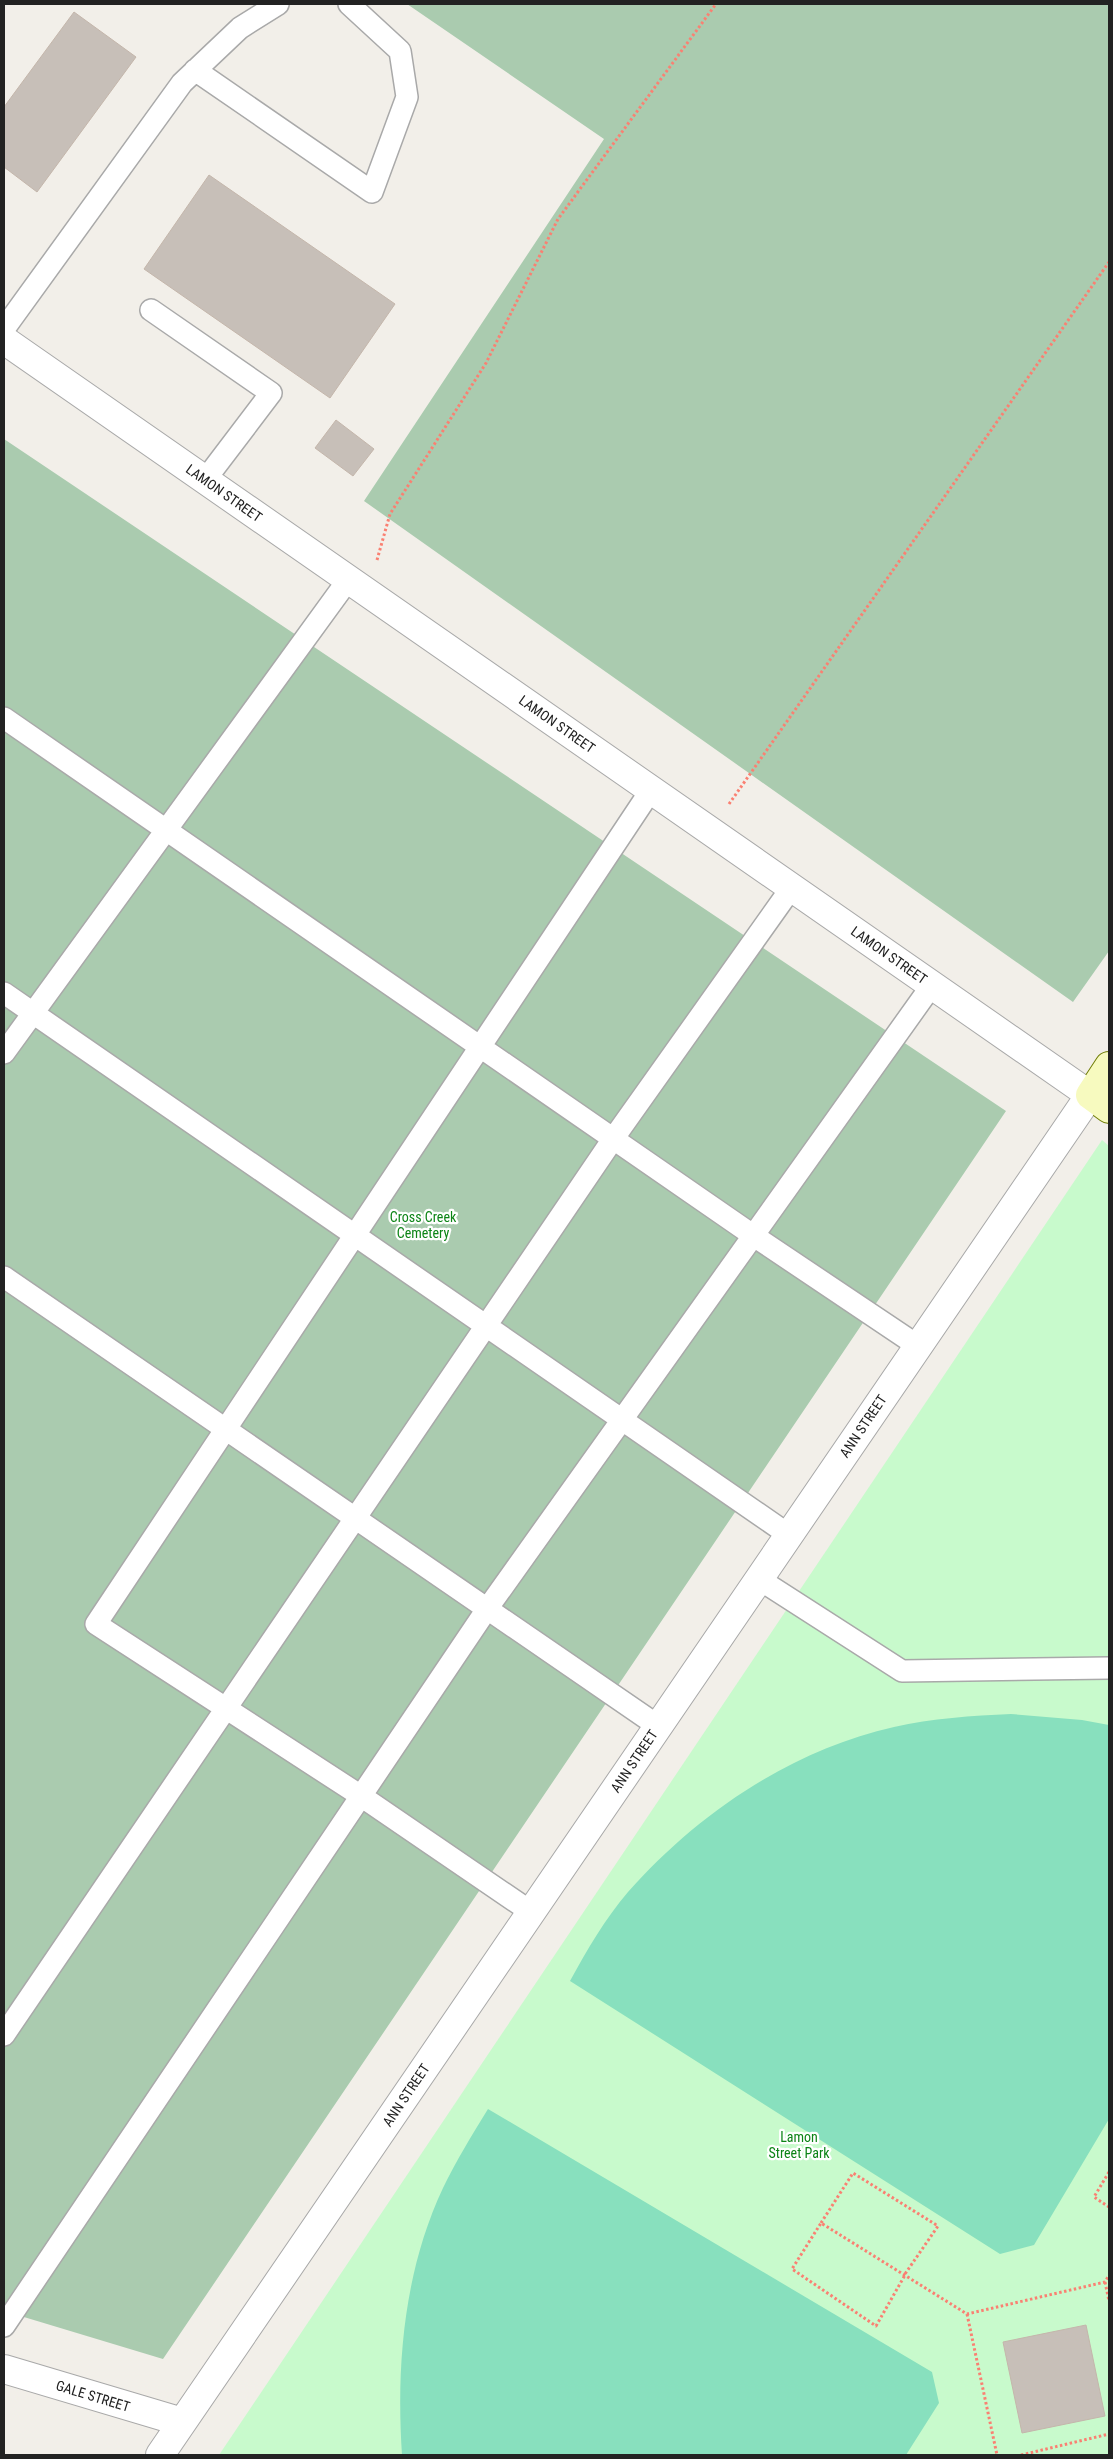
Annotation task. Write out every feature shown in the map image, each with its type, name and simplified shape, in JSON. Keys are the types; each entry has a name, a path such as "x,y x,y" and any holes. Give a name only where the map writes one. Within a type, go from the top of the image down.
{"street":[{"name":"LAMON STREET","path":"4,340 1099,1102"},
{"name":"ANN STREET","path":"160,2455 918,1346 1099,1102 1109,1066"},
{"name":"GALE STREET","path":"4,2369 182,2422"}],"lane":[{"path":"4,329 182,82 240,28 278,4"},
{"path":"195,70 372,192 407,97 400,51 349,4"},
{"path":"151,310 271,393 205,480"},
{"path":"4,1053 166,831 358,586"},
{"path":"4,718 480,1048 918,1346"},
{"path":"531,1912 361,1796 96,1624 652,790"},
{"path":"4,2035 613,1139 792,888"},
{"path":"4,2326 487,1609 932,986"},
{"path":"4,992 789,1535"},
{"path":"4,1277 658,1726"},
{"path":"759,1579 902,1671 1109,1668"}],"path":[{"path":"358,586 390,514 486,363 558,219 716,4"},
{"path":"710,831 1109,262"},
{"path":"853,2172 938,2226 905,2275 876,2326 792,2269 821,2223 853,2172"},
{"path":"1109,2172 1094,2197 1109,2206"},
{"path":"821,2223 967,2314 1105,2282"},
{"path":"1109,2275 1105,2282 1109,2301"},
{"path":"967,2314 997,2455"},
{"path":"1021,2455 1109,2434"}],"green space":[{"path":"407,4 1109,4 1109,951 1073,1002 364,501 604,139"},
{"name":"Cross Creek Cemetery","path":"4,439 1006,1111 163,2359 4,2311"},
{"name":"Lamon Street Park","path":"1102,1140 1109,1146 1109,2455 219,2455"},
{"path":"1011,1714 1082,1720 1109,1725 1109,2119 1034,2245 1000,2254 570,1981 597,1935 628,1892 655,1863 684,1837 748,1789 783,1769 856,1737 923,1721"},
{"path":"488,2109 932,2372 939,2403 906,2455 402,2455 400,2387 402,2353 411,2285 419,2252 443,2188"}],"building":[{"path":"74,12 136,57 37,192 4,167 4,107"},
{"path":"209,175 395,304 330,398 144,269"},
{"path":"336,420 374,449 353,476 315,448"},
{"path":"1086,2325 1105,2416 1022,2433 1003,2342"}]}
